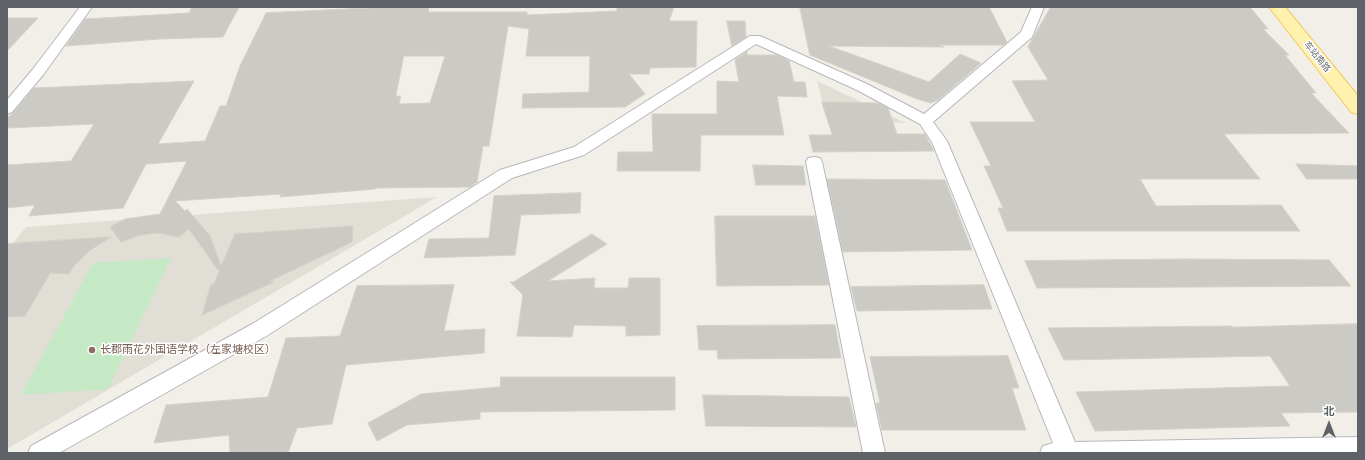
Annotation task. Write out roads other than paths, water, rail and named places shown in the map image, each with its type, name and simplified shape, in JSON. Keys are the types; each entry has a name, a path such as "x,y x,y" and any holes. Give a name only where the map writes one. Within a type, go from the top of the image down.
{"main road":[{"name":"车站南路","path":"1277,7 1358,108"},
{"name":"车站南路","path":"1290,7 1358,93"}],"street":[{"path":"7,109 38,72 86,7"},
{"path":"925,121 1027,34 1038,7"},
{"path":"39,453 261,329 506,174 579,151 755,39 862,86 925,121 939,141 1059,453 1358,448"},
{"path":"814,162 874,453"}],"place":[{"name":"长郡雨花外国语学校（左家塘校区）","path":"92,350"}]}
